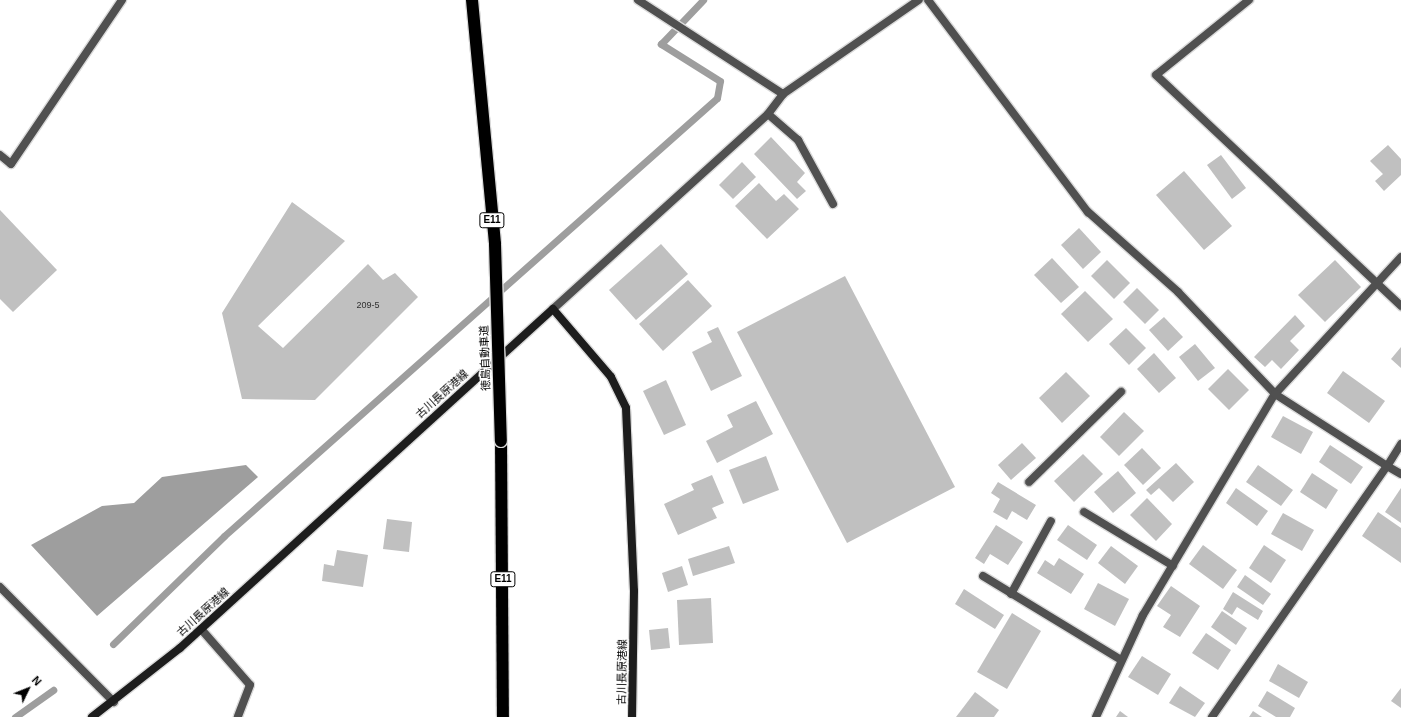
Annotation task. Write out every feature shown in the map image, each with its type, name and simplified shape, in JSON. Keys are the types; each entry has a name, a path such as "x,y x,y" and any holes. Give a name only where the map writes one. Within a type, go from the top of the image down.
{"highway":[{"name":"徳島自動車道","path":"472,0 495,244 501,441 503,717"}],"main road":[{"name":"古川長原港線","path":"95,716 114,702 201,629 553,309 611,377 626,408 634,591 632,717"}],"street":[{"path":"0,155 11,164 122,0"},
{"path":"638,0 783,94"},
{"path":"553,309 768,114 783,94 919,0"},
{"path":"928,0 1088,212 1178,292 1275,394 1401,474"},
{"path":"1249,0 1156,75 1401,306"},
{"path":"768,114 798,140 833,204"},
{"path":"1096,717 1121,660 1173,566 1275,394 1401,257"},
{"path":"1029,482 1121,392"},
{"path":"1212,717 1401,444"},
{"path":"1084,512 1173,566"},
{"path":"1011,594 1051,521"},
{"path":"983,576 1121,660"},
{"path":"0,587 114,702"},
{"path":"201,629 250,685 238,717"}],"shaded area":[{"path":"246,465 258,477 97,616 31,545 102,506 134,503 162,477"}],"building":[{"path":"771,137 805,173 797,182 806,191 797,199 754,154"},
{"path":"1388,145 1401,159 1401,175 1384,191 1375,181 1383,174 1370,161"},
{"path":"1221,155 1246,188 1232,199 1207,165"},
{"path":"742,162 756,177 733,199 719,185"},
{"path":"1184,171 1232,226 1204,250 1156,195"},
{"path":"759,183 776,201 784,194 799,209 767,239 735,206"},
{"path":"292,202 345,241 258,326 283,348 368,264 383,280 395,273 418,297 315,400 242,399 222,313"},
{"path":"0,210 57,270 13,312 0,299"},
{"path":"1079,228 1101,252 1083,269 1061,245"},
{"path":"661,244 688,274 636,320 609,290"},
{"path":"1052,258 1079,287 1061,303 1034,275"},
{"path":"1107,260 1130,283 1114,299 1091,276"},
{"path":"1335,260 1361,287 1325,322 1298,295"},
{"path":"845,276 955,487 847,543 737,332"},
{"path":"688,280 712,306 663,351 639,324"},
{"path":"1137,288 1159,310 1145,324 1123,302"},
{"path":"1085,291 1113,319 1088,342 1061,314"},
{"path":"1295,315 1305,326 1290,341 1299,350 1281,369 1272,360 1265,367 1254,357"},
{"path":"1164,317 1183,337 1168,351 1149,330"},
{"path":"718,327 742,376 711,391 692,352 712,342 707,332"},
{"path":"1126,328 1146,348 1129,365 1109,344"},
{"path":"1195,344 1215,368 1198,381 1179,357"},
{"path":"1401,347 1401,368 1391,359"},
{"path":"1154,353 1176,378 1159,393 1137,369"},
{"path":"1228,369 1249,390 1229,410 1208,389"},
{"path":"1343,371 1385,401 1369,423 1327,393"},
{"path":"1066,372 1090,396 1062,423 1039,398"},
{"path":"666,380 686,425 664,435 643,391"},
{"path":"756,401 773,434 717,463 706,441 733,427 727,415"},
{"path":"1124,412 1144,431 1119,456 1100,437"},
{"path":"1283,416 1313,432 1301,454 1271,437"},
{"path":"1022,443 1036,458 1011,480 998,465"},
{"path":"1330,445 1363,467 1351,484 1319,462"},
{"path":"1142,448 1161,468 1143,485 1124,465"},
{"path":"1083,454 1103,474 1074,502 1054,481"},
{"path":"766,456 779,490 743,504 729,470"},
{"path":"1176,463 1194,482 1173,502 1159,488 1151,495 1146,490"},
{"path":"1258,465 1293,490 1281,506 1246,482"},
{"path":"1118,471 1136,493 1113,513 1094,492"},
{"path":"1312,473 1338,490 1326,509 1300,492"},
{"path":"712,475 724,503 712,508 717,518 678,535 664,504 694,490 691,484"},
{"path":"998,482 1036,505 1027,520 1012,511 1007,520 993,512 1000,499 991,493"},
{"path":"1236,488 1268,511 1257,526 1226,503"},
{"path":"1401,488 1401,523 1385,512"},
{"path":"1147,498 1172,524 1156,541 1130,515"},
{"path":"1378,512 1401,528 1401,563 1362,536"},
{"path":"1283,513 1314,530 1302,551 1271,534"},
{"path":"387,519 412,522 409,552 383,549"},
{"path":"996,525 1023,542 1008,565 990,554 984,564 975,558"},
{"path":"1068,525 1097,545 1087,560 1057,540"},
{"path":"1203,545 1237,570 1223,589 1189,564"},
{"path":"1264,545 1286,560 1271,583 1249,568"},
{"path":"729,546 735,563 693,576 688,559"},
{"path":"1111,546 1138,566 1125,584 1098,563"},
{"path":"337,550 368,555 363,587 322,581 324,564 334,566"},
{"path":"1059,558 1084,574 1071,594 1037,573 1045,560 1054,566"},
{"path":"682,566 688,585 668,592 662,573"},
{"path":"1245,575 1271,594 1263,605 1237,587"},
{"path":"1098,583 1129,599 1115,626 1084,609"},
{"path":"1171,586 1200,606 1180,637 1163,627 1171,615 1157,606"},
{"path":"964,589 1004,615 995,629 955,604"},
{"path":"1233,592 1263,611 1258,620 1237,607 1232,615 1223,609"},
{"path":"711,598 713,643 679,645 677,600"},
{"path":"1222,611 1247,628 1236,645 1211,627"},
{"path":"1012,613 1041,631 1007,689 977,672"},
{"path":"668,628 670,648 651,650 649,630"},
{"path":"1206,633 1231,650 1218,670 1192,653"},
{"path":"1142,656 1171,674 1158,695 1128,677"},
{"path":"1278,664 1308,682 1299,698 1269,681"},
{"path":"1180,686 1205,703 1195,717 1169,703"},
{"path":"1401,688 1401,708 1391,701"},
{"path":"1267,691 1295,708 1290,717 1276,717 1258,706"},
{"path":"975,692 999,710 994,717 956,717"},
{"path":"1120,711 1128,717 1116,717"},
{"path":"1253,711 1262,717 1249,717"}],"waterway":[{"path":"113,644 224,536 717,98 720,81 661,44 703,0"},
{"path":"15,717 53,690"}]}
